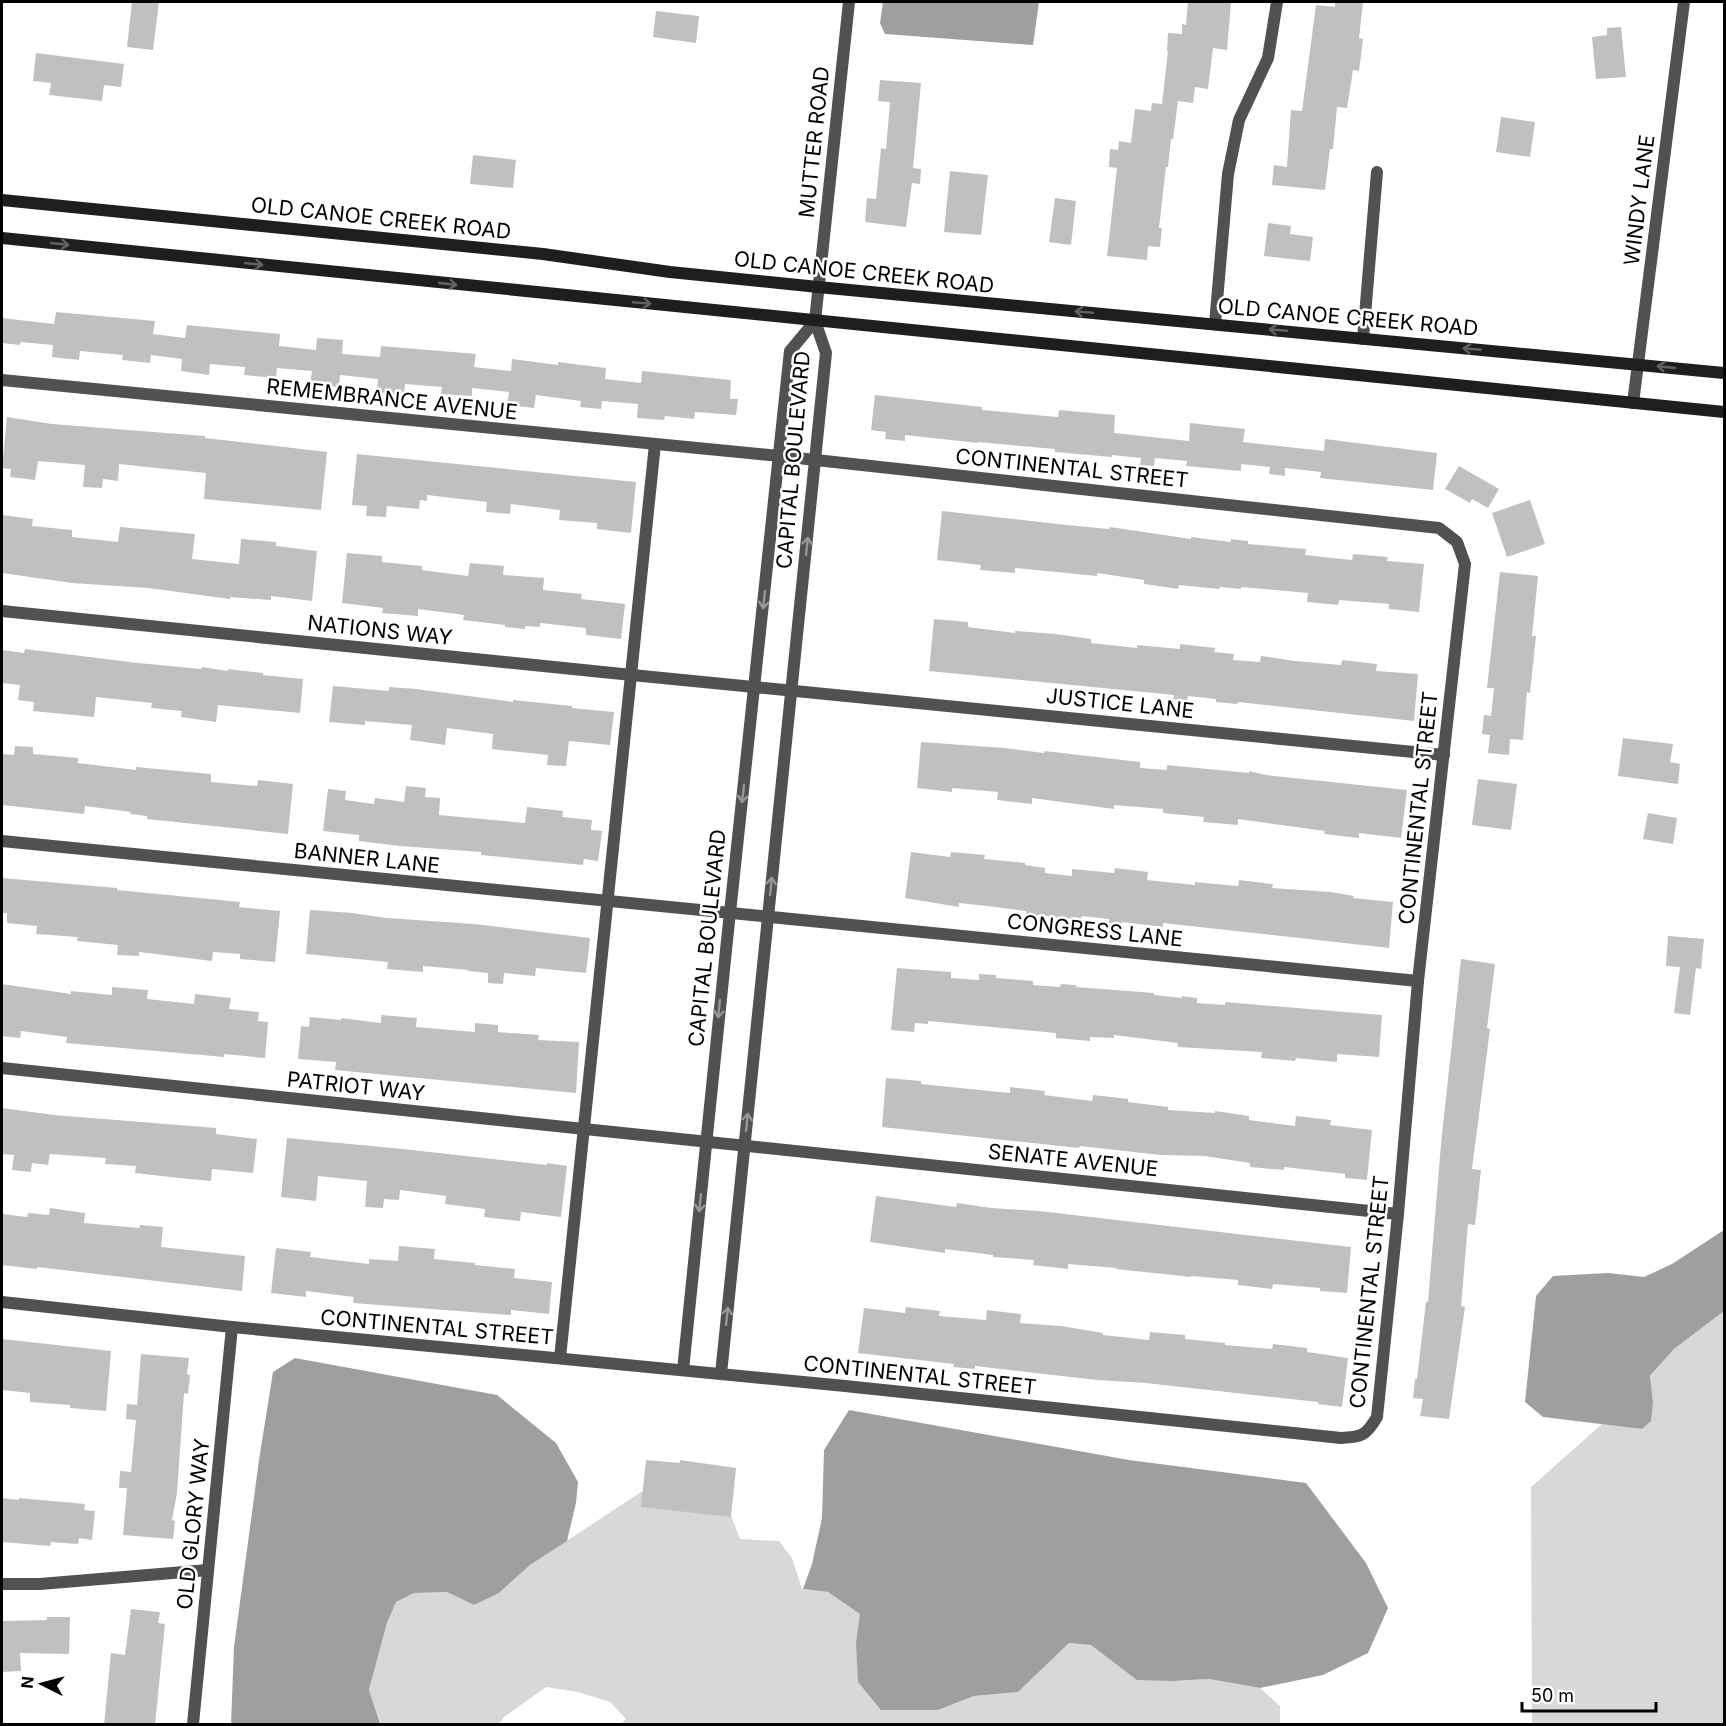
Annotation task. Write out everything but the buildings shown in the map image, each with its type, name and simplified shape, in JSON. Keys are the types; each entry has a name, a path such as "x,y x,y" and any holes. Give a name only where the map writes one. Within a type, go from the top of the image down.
{"main road":[{"name":"OLD CANOE CREEK ROAD","path":"2,200 543,254 670,272 818,287 1725,373"},
{"path":"2,238 1725,412"}],"street":[{"name":"MUTTER ROAD","path":"815,321 849,2"},
{"path":"1215,324 1228,174 1239,120 1268,58 1277,2"},
{"name":"WINDY LANE","path":"1633,403 1684,2"},
{"path":"1363,339 1377,172"},
{"name":"CAPITAL BOULEVARD","path":"683,1370 729,914 790,351 815,321"},
{"name":"CAPITAL BOULEVARD","path":"721,1374 826,353 815,321"},
{"name":"REMEMBRANCE AVENUE","path":"2,380 779,456"},
{"path":"560,1358 654,444"},
{"name":"CONTINENTAL STREET","path":"2,1302 1341,1438 1360,1437 1371,1428 1377,1417 1398,1214 1418,981 1465,564 1458,542 1439,528 779,456"},
{"name":"NATIONS WAY","path":"2,611 755,687"},
{"name":"JUSTICE LANE","path":"755,687 1444,755"},
{"name":"BANNER LANE","path":"2,841 729,914"},
{"name":"CONGRESS LANE","path":"729,914 1418,981"},
{"name":"PATRIOT WAY","path":"2,1068 706,1142"},
{"name":"SENATE AVENUE","path":"706,1142 1398,1214"},
{"name":"OLD GLORY WAY","path":"193,1725 232,1327"},
{"path":"2,1584 40,1584 208,1570"}],"shaded area":[{"path":"883,2 1039,2 1033,45 885,34 880,23"},
{"path":"1724,1230 1724,1311 1674,1349 1650,1376 1653,1402 1651,1421 1642,1429 1543,1417 1525,1402 1536,1296 1553,1276 1608,1273 1644,1277 1672,1264"},
{"path":"1724,1311 1724,1724 1532,1724 1531,1487 1602,1424 1642,1429 1653,1402 1650,1377 1674,1349"},
{"path":"295,1358 497,1395 556,1443 578,1482 576,1503 567,1541 530,1565 499,1593 474,1605 447,1592 414,1593 396,1602 387,1623 369,1690 380,1723 378,1724 231,1724 234,1647 273,1372"},
{"path":"849,1410 1129,1460 1306,1483 1366,1563 1388,1608 1368,1653 1323,1675 1260,1688 1209,1679 1137,1680 1091,1645 1069,1643 1018,1692 974,1696 938,1710 881,1710 858,1682 856,1642 860,1614 828,1592 803,1589 812,1564 822,1518 824,1450"},
{"path":"647,1488 721,1489 740,1539 779,1541 792,1558 802,1589 828,1592 861,1614 856,1642 938,1710 974,1696 1018,1692 1069,1643 1091,1645 1113,1660 1172,1681 1209,1679 1260,1688 1280,1706 1280,1724 621,1724 626,1719 610,1702 578,1692 546,1687 504,1717 499,1724 381,1724 369,1691 387,1623 396,1602 414,1593 447,1592 474,1605 499,1593 530,1565"}]}
